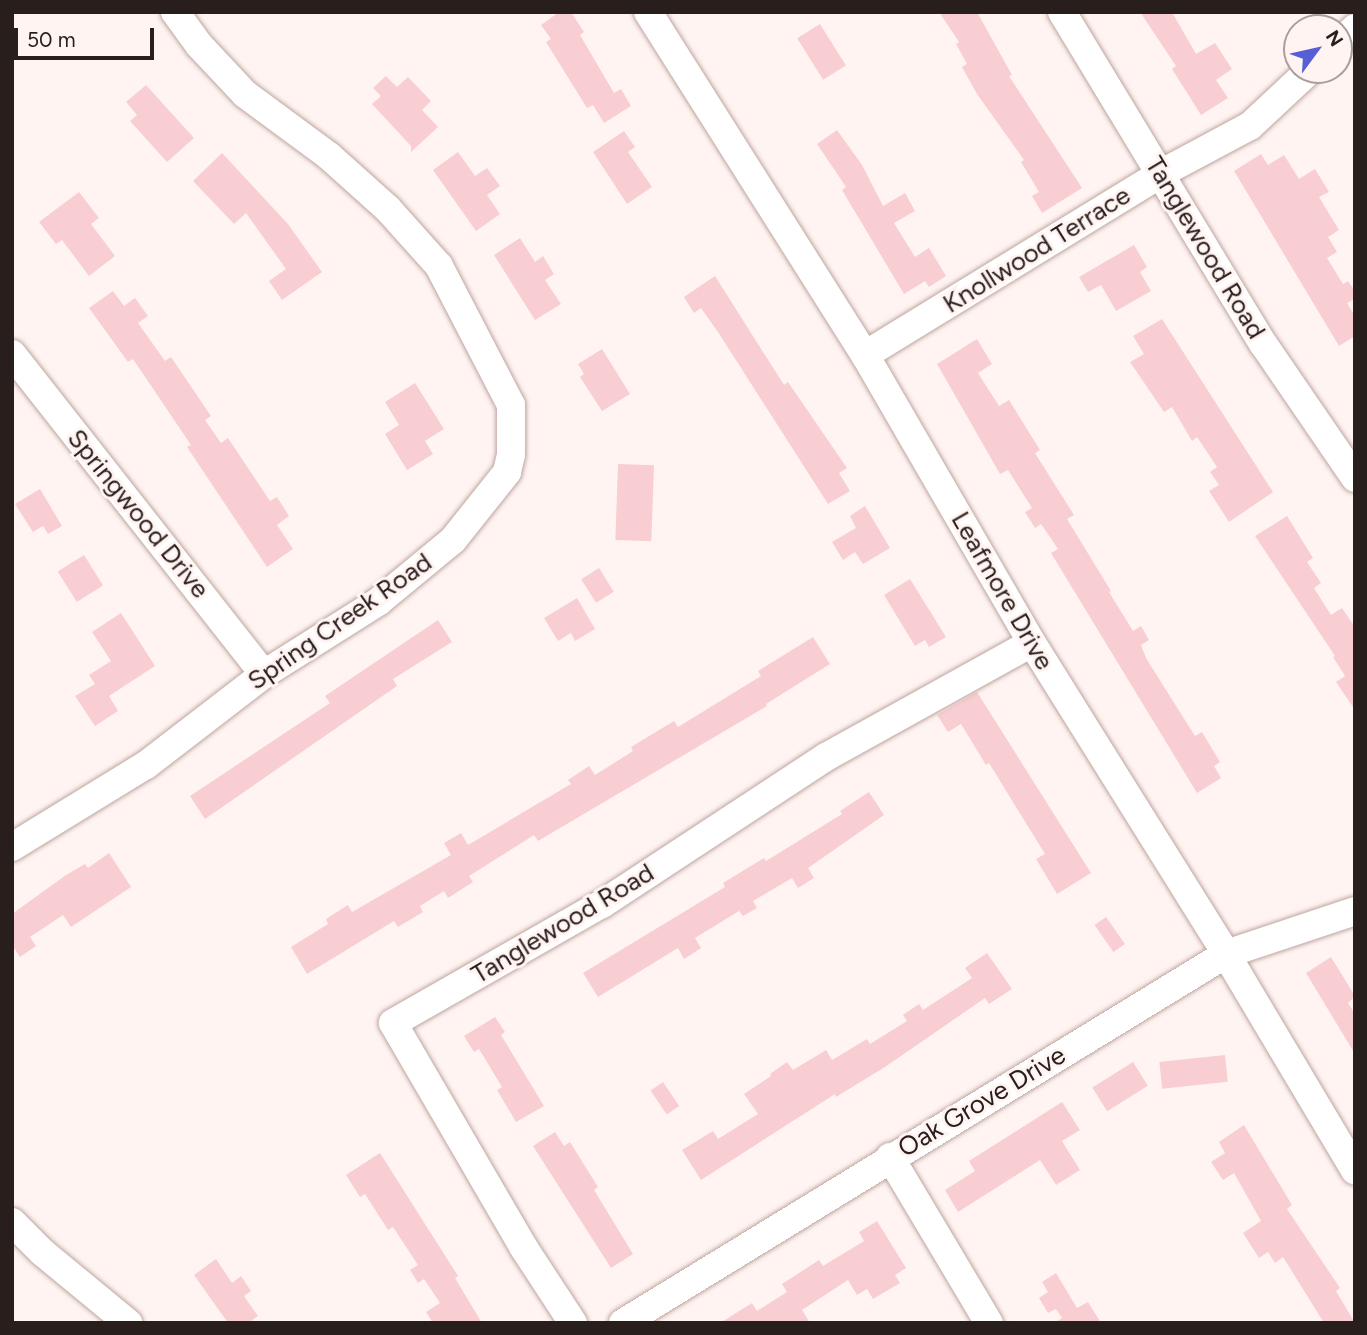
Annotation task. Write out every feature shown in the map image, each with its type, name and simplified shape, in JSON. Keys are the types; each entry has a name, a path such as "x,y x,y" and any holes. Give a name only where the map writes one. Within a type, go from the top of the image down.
{"street":[{"name":"Spring Creek Road","path":"12,848 146,765 264,674 378,602 453,540 508,472 511,455 511,405 439,266 388,209 328,156 244,94 199,45 175,12"},
{"name":"Leafmore Drive","path":"648,12 865,355 1032,643 1226,954 1355,1170"},
{"name":"Tanglewood Road","path":"1062,12 1264,345 1355,478"},
{"name":"Knollwood Terrace","path":"865,355 1160,174 1250,126 1295,84"},
{"name":"Springwood Drive","path":"12,354 264,674"},
{"name":"Tanglewood Road","path":"573,1323 518,1237 393,1023 602,904 826,757 1032,643"},
{"name":"Oak Grove Drive","path":"623,1323 890,1157 1226,954 1355,911"},
{"path":"890,1157 989,1323"},
{"path":"12,1222 43,1252 128,1323"}],"building":[{"path":"559,12 571,12 584,32 580,35 614,93 621,89 631,106 604,123 593,105 587,108 546,42 551,39 541,25"},
{"path":"939,12 977,12 1012,75 1009,76 1082,188 1042,213 1032,196 1039,192 1021,162 1024,160 977,94 962,67 967,64 956,44 959,42"},
{"path":"1140,12 1172,12 1196,54 1215,43 1232,69 1216,80 1228,98 1201,115 1172,69 1176,66"},
{"path":"820,24 846,66 823,80 797,38"},
{"path":"386,76 397,87 408,77 431,101 422,110 438,127 411,152 411,146 372,104 381,96 373,88"},
{"path":"146,85 194,138 167,162 130,121 137,115 126,102"},
{"path":"837,130 862,165 883,206 905,193 915,211 894,223 915,257 929,248 946,276 929,287 925,281 904,294 842,190 846,187 817,144"},
{"path":"624,131 635,147 628,152 652,187 627,204 593,152"},
{"path":"458,152 475,176 487,168 500,186 487,195 500,214 476,231 433,170"},
{"path":"222,153 288,224 322,272 282,300 269,281 286,269 246,213 234,224 193,181"},
{"path":"1261,154 1268,165 1284,155 1299,179 1315,169 1329,192 1319,197 1339,230 1328,237 1337,252 1327,258 1343,284 1348,281 1355,291 1355,299 1347,303 1355,316 1355,336 1339,346 1234,171"},
{"path":"79,192 99,218 91,224 115,256 89,276 62,240 56,244 39,222"},
{"path":"520,238 535,262 543,256 554,274 545,280 561,304 535,320 494,255"},
{"path":"1134,245 1147,267 1140,272 1151,291 1116,311 1101,285 1088,292 1079,277"},
{"path":"715,276 784,385 788,382 847,468 839,473 850,491 828,504 718,332 701,308 694,313 684,297"},
{"path":"113,291 124,306 135,298 148,316 138,323 165,361 171,357 211,416 205,420 221,443 228,438 270,501 277,497 289,516 277,525 293,549 267,567 187,447 191,445 133,359 128,362 89,308"},
{"path":"1162,319 1273,492 1229,522 1209,491 1219,485 1210,472 1217,467 1197,437 1192,441 1172,407 1164,412 1130,362 1144,354 1133,336"},
{"path":"977,339 992,364 978,373 999,406 1009,400 1040,450 1035,453 1074,515 1067,519 1111,591 1109,592 1133,631 1141,626 1149,640 1141,645 1146,658 1195,736 1202,732 1220,762 1214,766 1221,778 1197,793 1051,553 1058,549 1041,524 1035,528 1025,512 1032,508 1008,470 1000,474 937,364"},
{"path":"602,349 630,394 602,411 580,377 584,374 578,364"},
{"path":"415,383 444,429 425,441 433,454 407,470 385,434 399,425 385,402"},
{"path":"618,464 654,465 651,541 615,540"},
{"path":"40,489 62,526 48,534 43,526 33,532 15,504"},
{"path":"865,506 890,548 863,564 855,552 843,560 832,542 856,528 850,516"},
{"path":"1287,516 1313,558 1307,562 1321,583 1314,588 1331,615 1342,608 1355,627 1355,710 1336,682 1345,676 1333,657 1335,656 1255,536"},
{"path":"84,555 103,586 77,602 58,571"},
{"path":"599,568 614,592 596,603 581,579"},
{"path":"910,579 946,637 929,647 925,640 915,646 884,595"},
{"path":"577,598 595,629 575,641 571,633 558,641 544,618"},
{"path":"121,613 155,666 109,696 118,711 95,726 75,696 95,684 89,675 111,661 92,632"},
{"path":"438,620 452,642 393,679 397,686 205,819 190,796 330,703 325,696"},
{"path":"813,637 830,664 766,704 767,706 538,841 534,835 469,876 473,882 448,898 444,891 420,906 423,912 398,927 394,921 307,974 291,947 328,924 326,919 348,905 352,912 451,855 444,843 461,833 468,845 571,784 568,780 589,766 595,775 633,751 631,747 674,721 678,727 761,676 758,671"},
{"path":"977,692 1091,873 1057,894 1036,859 1045,854 989,763 986,765 961,724 948,732 937,715"},
{"path":"869,792 884,815 808,868 814,878 798,888 792,878 753,901 757,908 743,916 739,911 695,938 701,948 684,959 678,948 598,997 583,973 725,887 723,883 764,858 766,861 842,814 840,811"},
{"path":"109,853 131,887 71,927 63,915 30,937 36,946 20,957 12,945 12,914 66,875 85,864 88,868"},
{"path":"1106,917 1125,944 1113,952 1095,925"},
{"path":"987,953 1012,989 989,1004 985,998 885,1067 836,1097 835,1094 701,1180 682,1150 713,1131 718,1139 758,1114 744,1094 787,1062 793,1070 826,1050 832,1060 867,1039 870,1044 907,1021 903,1015 919,1004 923,1010 972,978 965,968"},
{"path":"1331,957 1355,996 1348,1003 1355,1014 1355,1054 1306,973"},
{"path":"495,1017 505,1032 501,1035 544,1106 516,1122 497,1090 502,1087 479,1049 474,1052 464,1036"},
{"path":"1225,1055 1228,1082 1162,1089 1159,1062"},
{"path":"1133,1062 1148,1086 1107,1111 1092,1087"},
{"path":"663,1082 679,1106 667,1114 651,1090"},
{"path":"1062,1102 1080,1130 1062,1141 1080,1170 1056,1185 1040,1160 958,1212 945,1190 975,1171 969,1161"},
{"path":"1244,1125 1292,1205 1287,1209 1340,1288 1336,1291 1355,1323 1324,1323 1283,1257 1275,1263 1268,1252 1259,1258 1243,1233 1261,1221 1234,1173 1223,1180 1211,1162 1225,1153 1219,1142"},
{"path":"555,1132 564,1146 570,1142 598,1187 594,1190 633,1254 611,1268 533,1146"},
{"path":"380,1153 458,1276 455,1278 482,1323 433,1323 426,1312 440,1303 424,1279 418,1283 410,1270 418,1265 393,1227 388,1230 365,1194 360,1197 346,1175"},
{"path":"877,1221 906,1268 895,1275 900,1283 873,1299 867,1289 857,1295 848,1280 802,1310 810,1323 720,1323 752,1303 757,1311 787,1292 782,1284 819,1260 823,1266 864,1241 859,1232"},
{"path":"216,1259 232,1283 241,1276 251,1291 244,1296 258,1316 248,1323 228,1323 194,1275"},
{"path":"1056,1273 1077,1308 1088,1302 1101,1323 1054,1323 1062,1318 1056,1309 1048,1313 1039,1298 1048,1292 1042,1282"}]}
